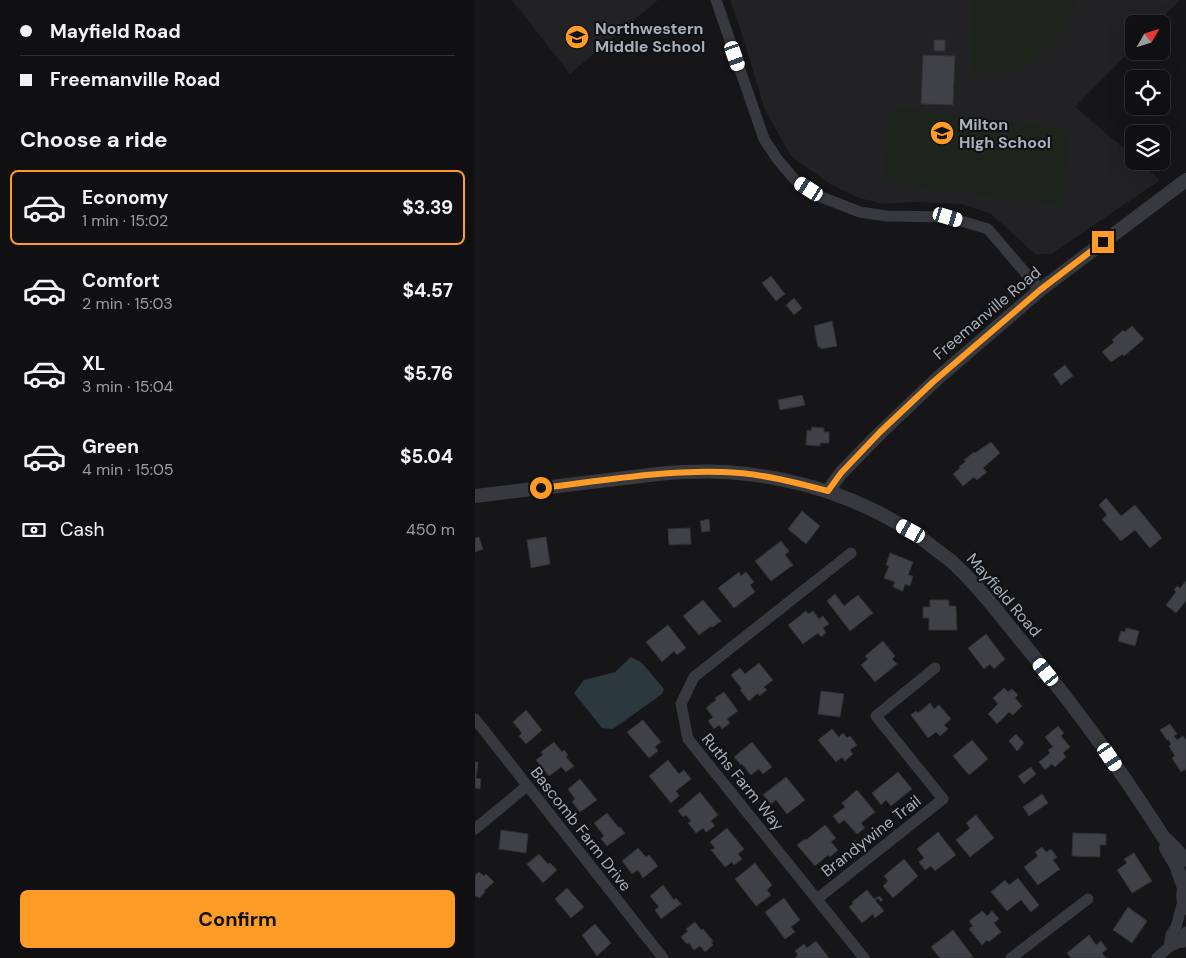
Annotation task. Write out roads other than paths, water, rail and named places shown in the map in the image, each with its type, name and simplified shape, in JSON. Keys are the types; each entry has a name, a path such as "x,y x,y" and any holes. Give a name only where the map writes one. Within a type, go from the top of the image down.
{"street":[{"path":"715,0 764,139 778,160 796,181 821,197 860,212 886,216 948,217 988,229 1040,290"},
{"name":"Freemanville Road","path":"828,491 841,473 933,382 1040,290 1186,180"},
{"name":"Mayfield Road","path":"475,496 658,474 724,472 759,475 794,482 828,491 870,508 911,531 949,560 980,590 1064,695 1110,757 1164,838 1186,860"},
{"name":"Ruths Farm Way","path":"851,554 693,677 681,704 688,739 864,958"},
{"name":"Brandywine Trail","path":"817,899 943,799 876,716 935,668"},
{"name":"Bascomb Farm Drive","path":"475,719 663,958"},
{"path":"475,829 527,786"},
{"name":"Mayfield Road","path":"1164,838 1165,846 1176,865 1185,895"},
{"path":"1157,958 1180,940 1171,936 1176,927 1185,895"},
{"path":"1011,958 1088,899"}],"place":[{"name":"Northwestern Middle School","path":"577,37"},
{"name":"Milton HIgh School","path":"942,133"}]}
